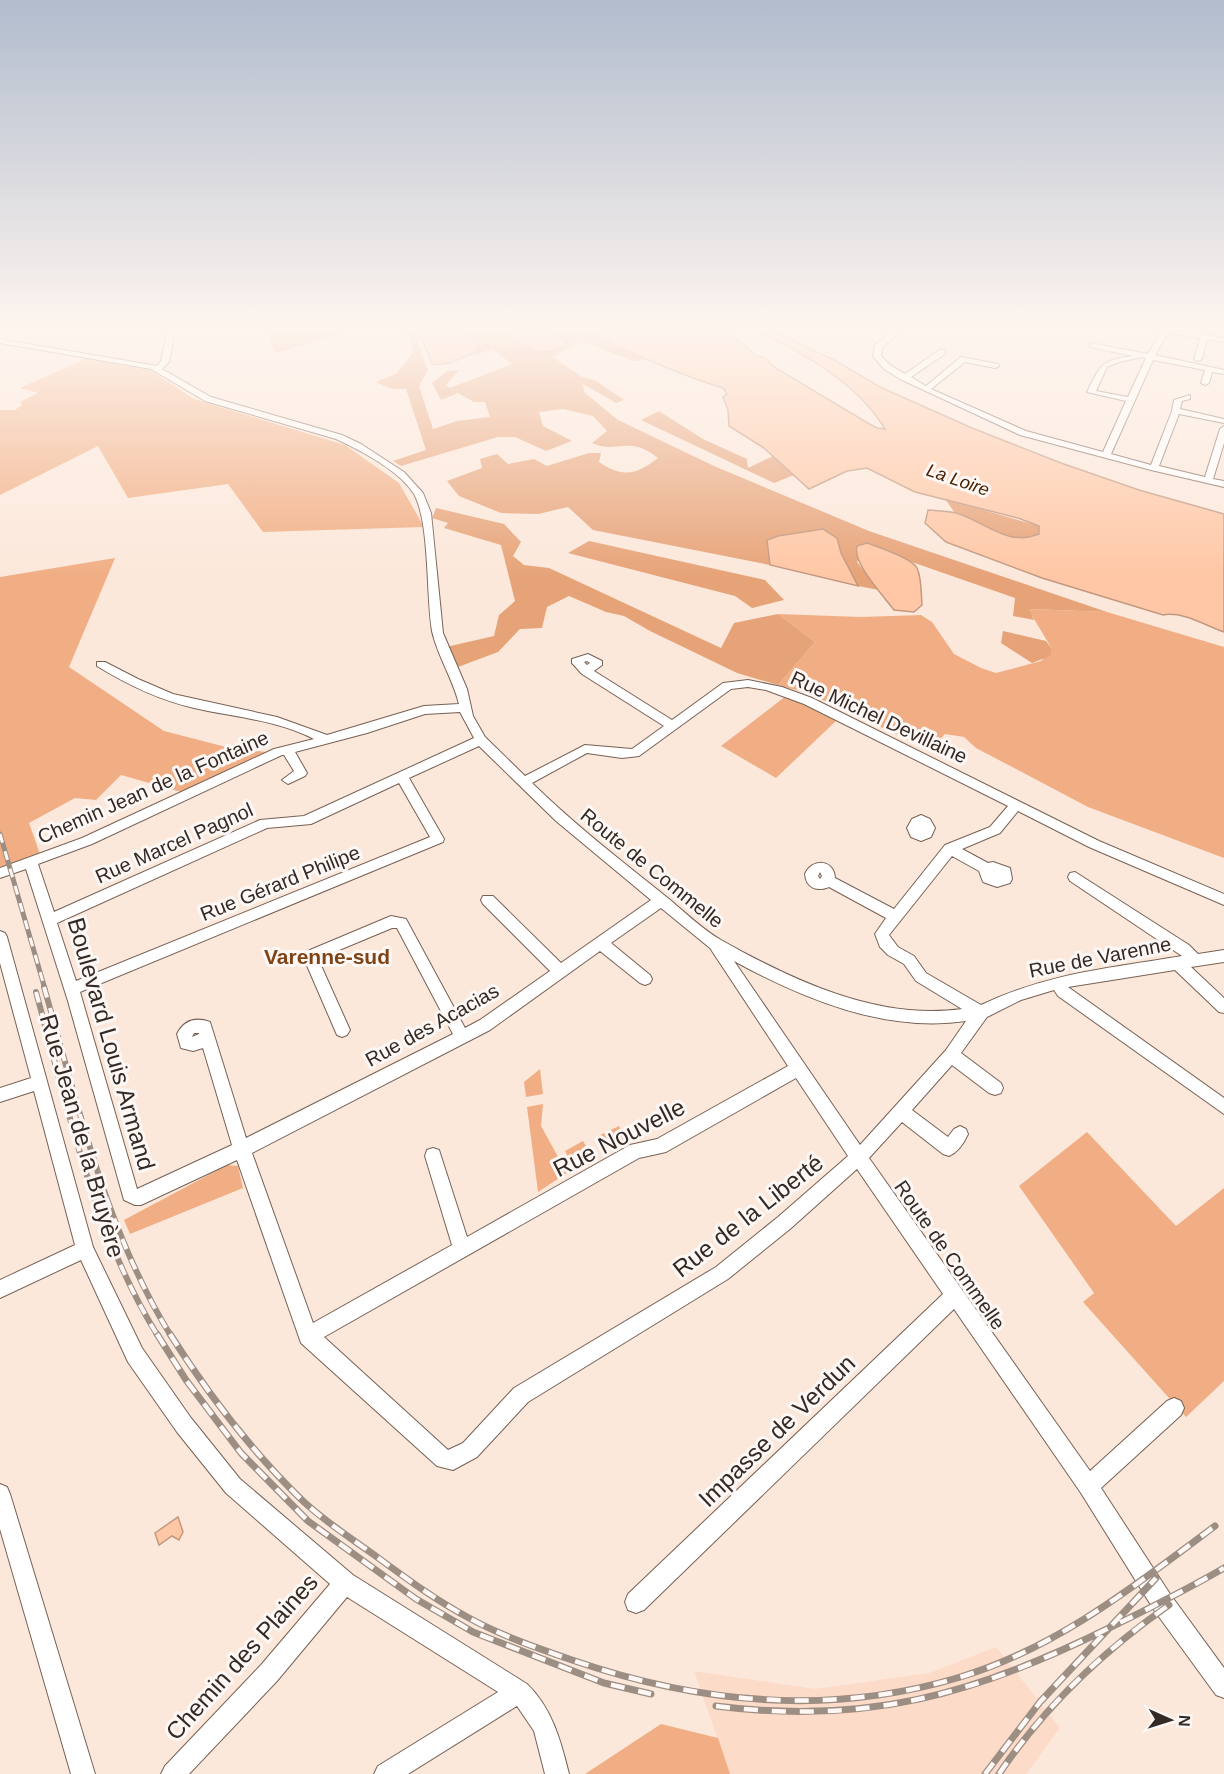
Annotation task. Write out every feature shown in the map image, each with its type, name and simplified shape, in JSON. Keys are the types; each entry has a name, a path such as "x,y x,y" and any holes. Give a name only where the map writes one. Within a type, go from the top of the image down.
{"street":[{"name":"Route de Commelle","path":"247,411 348,441 392,467 409,481 421,498 426,513 438,633 461,689 467,716 481,740 560,818 715,944 859,1158 1088,1486 1162,1602 1224,1688"},
{"path":"974,411 1017,430 1154,468 1224,484"},
{"path":"1106,455 1126,411"},
{"path":"1154,468 1176,411 1224,421"},
{"path":"1208,481 1224,429"},
{"path":"101,664 131,683 189,703 293,724 325,739"},
{"path":"586,671 673,726"},
{"name":"Rue Michel Devillaine","path":"523,783 548,772 562,760 585,749 619,754 635,753 727,686 741,682 765,686 808,701 1094,844 1224,900"},
{"name":"Chemin Jean de la Fontaine","path":"0,873 87,841 210,782 287,750 363,730 424,710 465,708"},
{"name":"Rue Marcel Pagnol","path":"50,920 265,823 306,821 481,740"},
{"name":"Chemin Jean de la Fontaine","path":"287,750 301,773 288,780"},
{"name":"Rue Gérard Philipe","path":"71,989 438,839 402,777"},
{"path":"981,1012 921,977 909,960 893,951 885,943 882,934 894,916 952,847 995,830 1016,805"},
{"path":"929,833 987,869"},
{"name":"Boulevard Louis Armand","path":"31,862 71,989 130,1194 141,1197 242,1149"},
{"path":"1075,877 1184,949 1195,960"},
{"path":"829,881 894,916"},
{"path":"488,900 560,972"},
{"name":"Rue des Acacias","path":"242,1149 485,1025 661,900"},
{"path":"342,1030 312,961 315,954 391,922 400,923 462,1037"},
{"name":"Rue Jean de la Bruyère","path":"1,942 85,1249 135,1355 184,1425 233,1486 345,1584"},
{"path":"601,943 645,979"},
{"name":"Rue de Varenne","path":"715,944 784,978 877,1011 924,1018 981,1012 1010,998 1057,983 1224,956"},
{"path":"1177,963 1224,1006"},
{"path":"1057,983 1062,992 1224,1107"},
{"name":"Rue de la Liberté","path":"308,1336 444,1459 453,1460 470,1450 521,1395 722,1273 859,1158 951,1055 981,1012"},
{"path":"207,1035 242,1149 308,1336"},
{"path":"951,1055 995,1088"},
{"name":"Rue Nouvelle","path":"308,1336 636,1151 660,1146 798,1069"},
{"path":"0,1095 40,1082"},
{"path":"900,1111 949,1148 960,1134"},
{"path":"433,1156 462,1250"},
{"path":"0,1288 85,1249"},
{"name":"Impasse de Verdun","path":"636,1602 954,1296"},
{"path":"1088,1486 1174,1408"},
{"path":"0,1494 83,1774"},
{"name":"Chemin des Plaines","path":"173,1774 269,1673 345,1584 531,1701 540,1717 557,1774"},
{"path":"386,1774 519,1692"}],"shaded area":[{"path":"0,411 233,411 345,445 399,483 424,527 263,532 228,484 128,498 98,446 0,495"},
{"path":"413,411 427,411 433,429 457,421 490,417 488,411 549,411 539,412 543,426 572,441 546,451 515,437 498,437 401,466 393,461 426,450"},
{"path":"571,411 607,411 618,420 714,466 869,531 1107,612 1029,609 1034,620 1013,616 1015,598 909,561 867,543 857,562 879,590 858,586 841,553 837,538 823,529 778,536 767,540 770,565 593,530 568,507 538,514 501,513 459,496 447,481 482,468 480,459 497,454 508,464 534,459 547,466 589,453 601,453 599,462 615,471 622,472 636,471 658,458 639,447 609,447 592,443 607,431 593,416"},
{"path":"659,411 703,439 747,459 748,468 773,456 794,475 774,483 641,420"},
{"path":"945,499 1039,526 1039,534 1025,540 1002,535 955,513"},
{"path":"436,508 504,524 521,542 513,556 524,565 549,568 721,648 734,623 778,614 815,642 778,685 737,673 624,616 606,612 569,596 547,607 542,628 520,629 498,652 458,667 446,647 494,636 499,615 515,601 501,545 444,528 448,523 432,518"},
{"path":"589,541 765,580 784,600 752,608 735,596 568,553"},
{"path":"115,558 69,667 164,731 226,747 266,752 181,792 121,775 96,800 75,798 29,823 40,854 0,867 0,577"},
{"path":"1028,609 1107,612 1224,647 1224,858 1088,807 976,748 964,737 945,734 930,750 810,694 778,685 815,642 778,614 861,617 921,615 932,622 954,654 996,673 1041,661 1052,649"},
{"path":"1003,631 1046,641 1052,649 1050,656 1032,663 1001,643"},
{"path":"786,696 836,721 776,778 721,746"},
{"path":"540,1069 543,1094 526,1097 524,1082"},
{"path":"543,1104 541,1126 567,1173 538,1192 527,1107"},
{"path":"619,1126 626,1140 603,1151 596,1137"},
{"path":"1087,1132 1176,1226 1224,1188 1224,1381 1186,1417 1083,1302 1094,1293 1019,1186"},
{"path":"583,1141 593,1158 574,1168 565,1151"},
{"path":"227,1165 238,1166 243,1188 130,1234 124,1220"},
{"path":"996,1647 1060,1728 1026,1774 730,1774 694,1671 815,1689 929,1673"},
{"path":"661,1724 718,1738 730,1774 585,1774"}],"water":[{"name":"La Loire","path":"728,411 847,411 877,428 885,429 872,411 933,411 1061,463 1139,490 1224,514 1224,632 1186,617 1163,615 1042,578 946,542 925,523 928,510 946,511 967,517 1007,535 1027,537 1039,534 1039,526 1018,518 915,492 867,468 847,471 809,489 764,448 729,426"},
{"path":"823,529 837,538 841,553 858,586 770,565 767,540 778,536"},
{"path":"867,543 902,557 917,568 921,582 922,605 914,612 894,610 870,579 857,553 857,546"},
{"path":"178,1517 183,1532 179,1540 172,1536 159,1545 155,1533"}],"railway":[{"path":"0,834 45,989"},
{"path":"44,987 82,1122 111,1211 148,1296 171,1336"},
{"path":"36,992 99,1212 135,1296 158,1336"},
{"path":"157,1334 186,1380 241,1453 308,1521 416,1599 473,1632 604,1683 651,1694"},
{"path":"170,1334 232,1422 267,1464 304,1502 340,1531 434,1597 507,1636 572,1660 619,1675 715,1695 812,1700 860,1697 909,1690 993,1666 1027,1651 1093,1614 1215,1526"},
{"path":"1109,1628 1224,1568"},
{"path":"1109,1628 1156,1578"},
{"path":"999,1774 1055,1703 1076,1682 1098,1661 1169,1605"},
{"path":"716,1706 770,1711 822,1711 870,1707 918,1699 1010,1672 1109,1628"},
{"path":"985,1774 1040,1702 1109,1628"}],"district":[{"name":"Varenne-sud","path":"327,957"}]}
